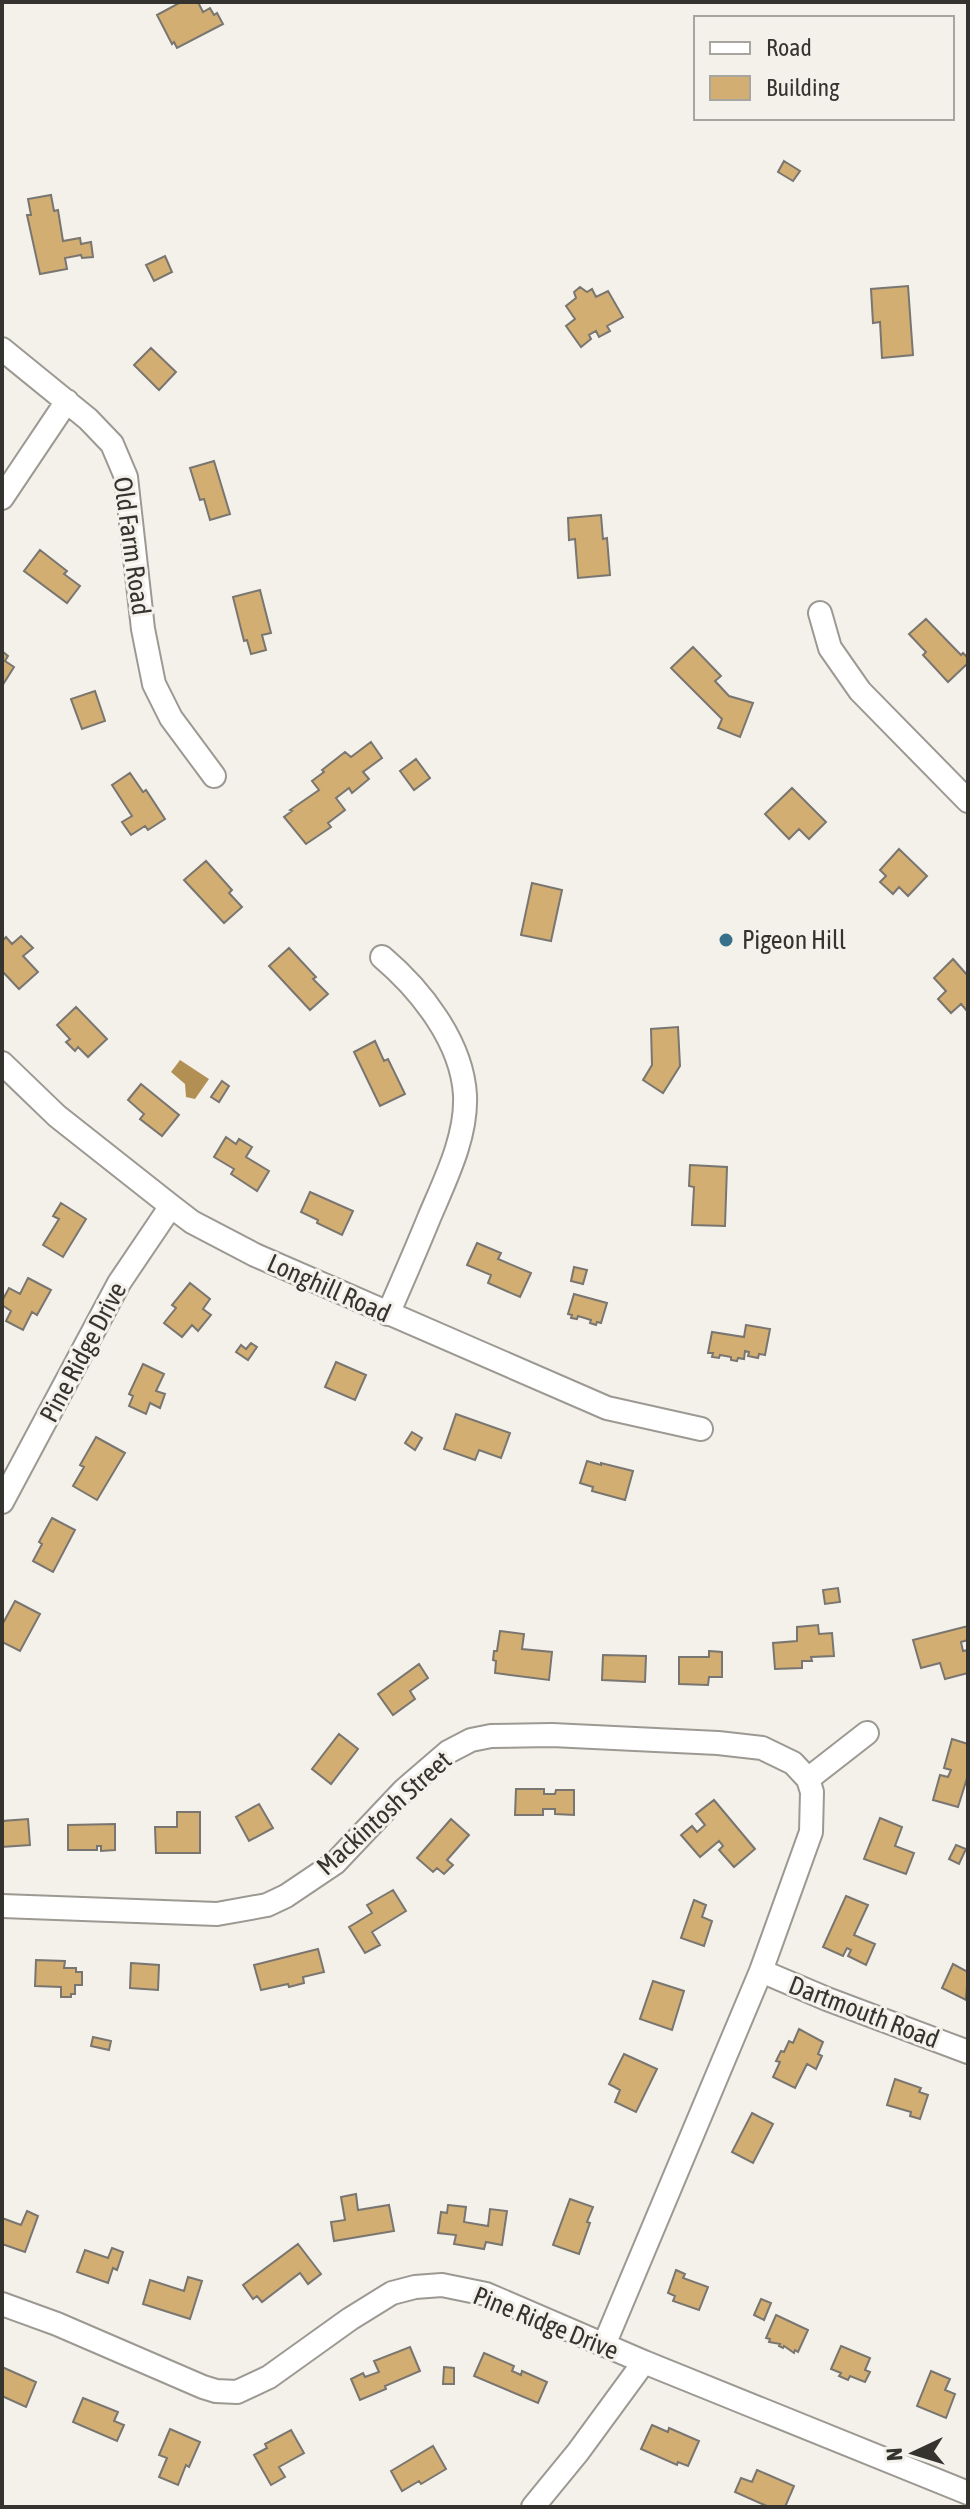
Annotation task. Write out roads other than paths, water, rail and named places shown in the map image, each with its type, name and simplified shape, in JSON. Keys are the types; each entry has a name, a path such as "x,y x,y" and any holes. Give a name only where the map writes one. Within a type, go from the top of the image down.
{"street":[{"name":"Old Farm Road","path":"2,349 67,401 112,444 126,477 151,675 171,718 214,776"},
{"path":"2,498 67,401"},
{"path":"820,613 830,648 860,691 968,801"},
{"path":"382,957 413,989 446,1035 460,1065 465,1096 462,1126 449,1172 388,1314"},
{"name":"Longhill Road","path":"2,1063 57,1116 192,1222 255,1255 607,1408 701,1429"},
{"name":"Pine Ridge Drive","path":"2,1502 119,1283 171,1206"},
{"path":"604,2345 761,1971 811,1832 813,1802 808,1779 867,1733"},
{"name":"Mackintosh Street","path":"2,1906 217,1914 267,1905 335,1863 404,1790 448,1752 471,1740 491,1736 552,1735 762,1748 793,1763 808,1779"},
{"name":"Dartmouth Road","path":"761,1971 968,2052"},
{"name":"Pine Ridge Drive","path":"2,2304 216,2391 237,2392 269,2377 392,2293 442,2285 486,2294 644,2362 968,2493"},
{"path":"533,2507 644,2362"}],"place":[{"name":"Pigeon Hill","path":"726,940"}]}
